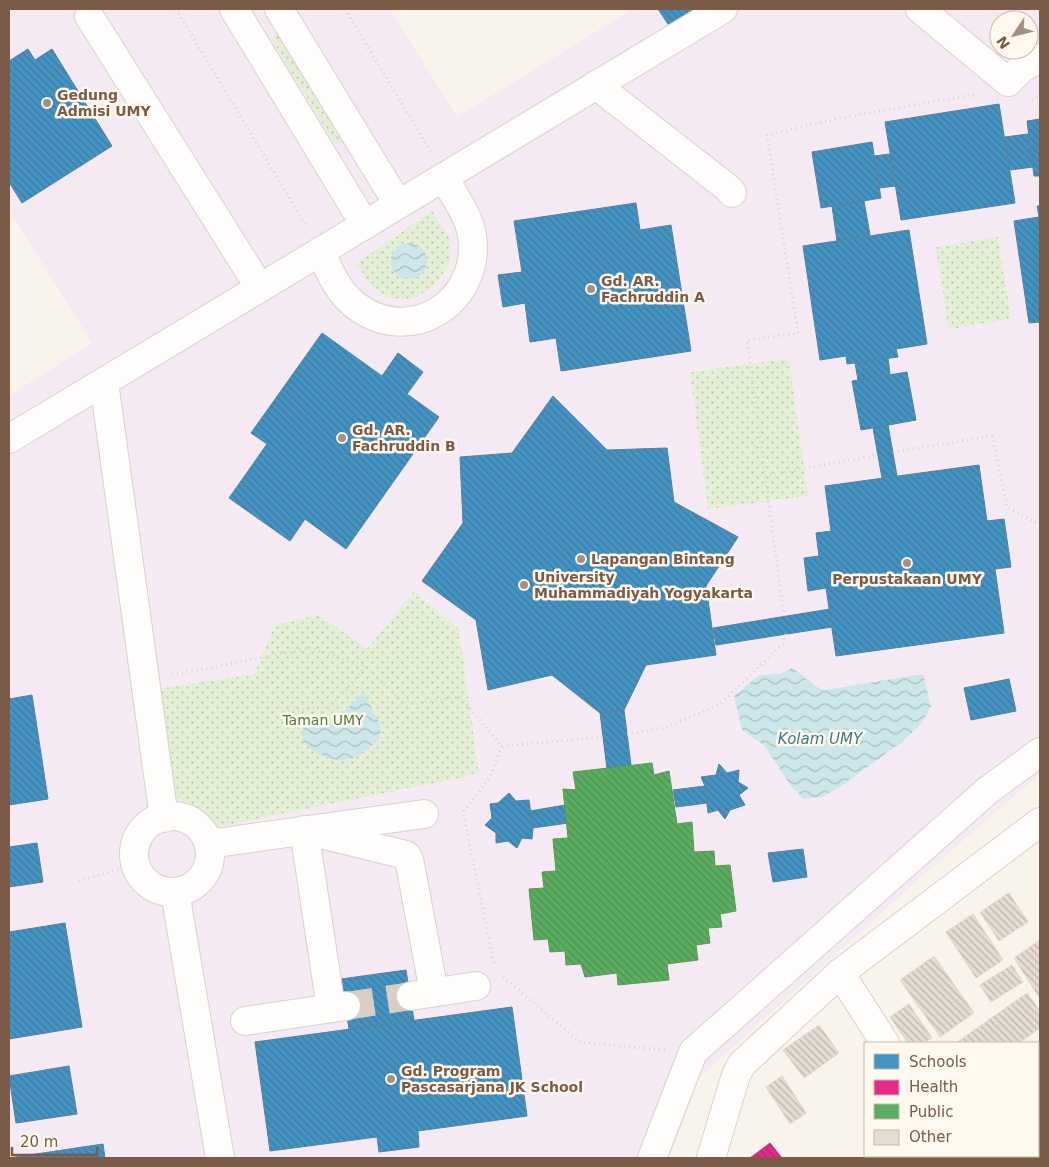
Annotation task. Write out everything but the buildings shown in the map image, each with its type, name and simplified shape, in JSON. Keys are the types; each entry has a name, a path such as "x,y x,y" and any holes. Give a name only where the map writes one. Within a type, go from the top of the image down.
{"street":[{"path":"234,9 365,225"},
{"path":"279,9 398,204"},
{"path":"9,439 723,9"},
{"path":"920,9 1008,82 1022,68 1040,58"},
{"path":"89,16 260,288"},
{"path":"596,85 732,193"},
{"path":"321,251 329,272 341,289 354,304 371,315 390,321 410,321 430,316 439,311 461,291 470,273 473,253 472,233 444,177"},
{"path":"104,382 164,818"},
{"path":"652,1158 692,1052 987,791 1040,752"},
{"path":"209,844 424,814"},
{"path":"178,817 191,822 202,831 209,844 209,866 196,884 175,892 161,891 150,885 141,876 135,865 133,852 136,840 142,829 152,821 164,818 178,817"},
{"path":"711,1158 736,1075 742,1064 840,973 1040,822"},
{"path":"304,830 406,855 409,859 422,994 486,978"},
{"path":"245,1021 338,1007 304,830"},
{"path":"175,892 220,1158"},
{"path":"840,973 884,1042"}],"path":[{"path":"176,9 321,251"},
{"path":"345,9 444,177"},
{"path":"784,616 747,339 798,334 767,134 840,118 980,94"},
{"path":"1026,103 1040,96"},
{"path":"893,452 992,436 1006,507 1040,525"},
{"path":"765,476 878,454"},
{"path":"627,734 664,728 719,705 783,644 786,633"},
{"path":"145,681 310,648 366,667 404,705 460,698 502,746"},
{"path":"283,712 331,706 366,667"},
{"path":"502,746 603,737"},
{"path":"486,978 463,812 489,779 502,746"},
{"path":"79,882 135,865"},
{"path":"502,976 582,1043 692,1052"}],"shaded area":[{"name":"University Muhammadiyah Yogyakarta","path":"9,9 390,9 457,117 633,9 1040,9 1040,774 920,878 699,1078 669,1158 9,1158 9,396 92,343 9,210"}],"green space":[{"path":"274,34 279,34 342,141 339,144 335,144 272,40"},
{"path":"432,211 450,238 450,262 437,283 414,299 390,298 373,288 356,264"},
{"path":"998,237 1011,319 951,329 948,326 936,247"},
{"path":"789,359 808,496 708,509 690,372"},
{"name":"Taman UMY","path":"414,591 459,629 479,774 217,827 168,790 158,689 254,674 275,625 319,615 367,649"}],"water":[{"path":"409,243 422,248 427,261 422,274 409,279 396,274 391,261 396,248"},
{"name":"Kolam UMY","path":"792,668 824,690 923,674 931,707 921,724 903,741 840,787 822,797 803,799 788,782 765,746 742,730 734,696 759,675 780,674"},
{"path":"364,692 381,727 378,741 361,754 341,760 319,754 302,740 304,723 336,719"}],"tunnel":[{"path":"346,1006 411,996"}],"place":[{"name":"Gedung Admisi UMY","path":"47,103"},
{"name":"Gd. AR. Fachruddin A","path":"591,289"},
{"name":"Gd. AR. Fachruddin B","path":"342,438"},
{"name":"Lapangan Bintang","path":"581,559"},
{"name":"Perpustakaan UMY","path":"907,563"},
{"name":"University Muhammadiyah Yogyakarta","path":"524,585"},
{"name":"Gd. Program Pascasarjana JK School","path":"391,1079"}]}
